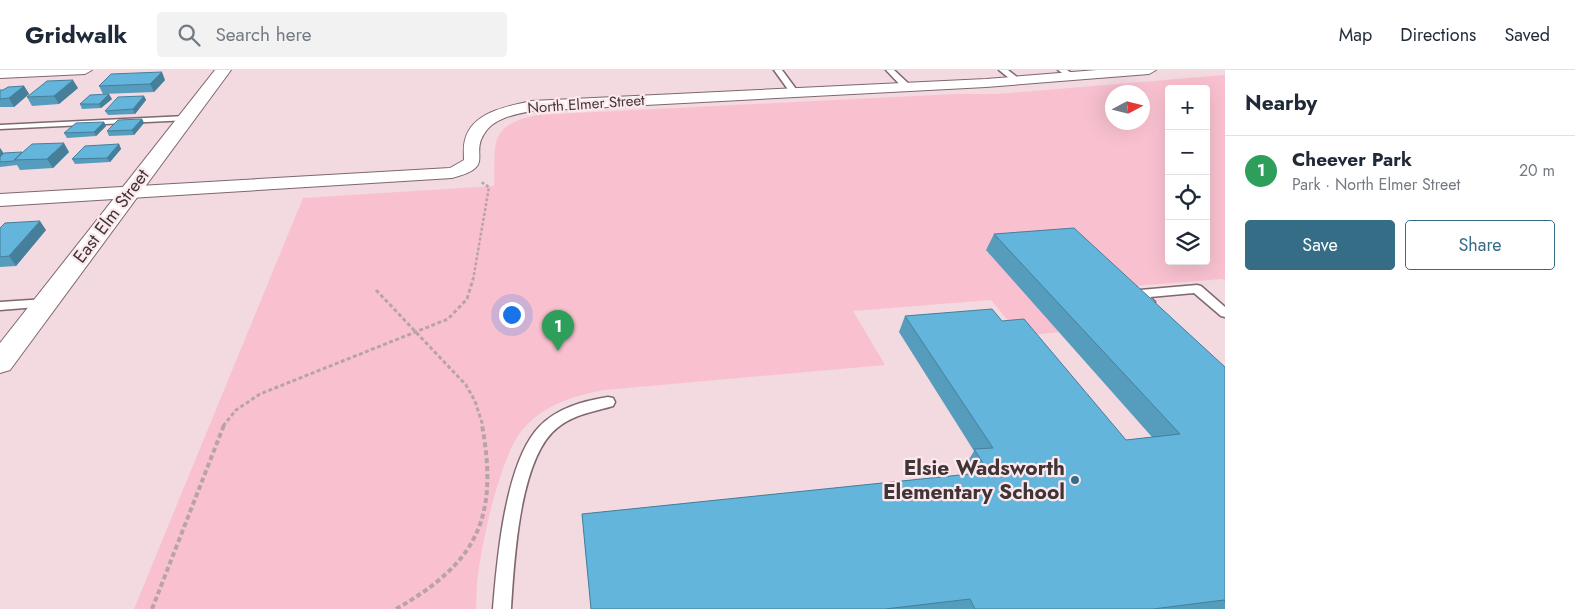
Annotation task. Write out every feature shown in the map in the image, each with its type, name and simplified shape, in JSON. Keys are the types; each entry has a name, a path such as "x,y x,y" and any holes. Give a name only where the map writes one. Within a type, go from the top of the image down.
{"street":[{"path":"0,74 85,70"},
{"name":"East Elm Street","path":"0,363 223,70"},
{"name":"North Elmer Street","path":"461,170 472,162 472,144 480,128 497,116 522,108 542,105 1018,81 1067,73 1149,70"},
{"path":"0,200 442,174 461,170"}],"lane":[{"path":"778,70 795,92"},
{"path":"890,70 907,87"},
{"path":"1003,70 1018,81"},
{"path":"0,127 186,118"},
{"path":"1162,313 1140,294 1197,289 1225,313"},
{"path":"0,306 46,303"},
{"path":"502,609 508,545 526,465 532,448 543,433 558,419 588,405 608,402"}],"path":[{"path":"152,609 224,424 230,415 260,394 418,332 448,318 468,299 489,187 461,170"},
{"path":"376,290 418,332 471,392 479,408 484,431 488,475 480,526 468,549 450,571 418,597 396,609"}],"shaded area":[{"path":"1225,75 1225,281 1222,279 1109,288 1062,242 986,248 1060,332 1021,336 991,300 853,311 885,365 604,390 570,399 540,414 523,429 515,441 500,477 488,520 480,560 476,609 134,609 303,198 494,186 495,148 502,131 521,119 537,115 954,94 997,94 1105,85"}],"building":[{"path":"162,72 150,84 99,86 111,74"},
{"path":"73,80 54,96 27,97 47,81"},
{"path":"24,86 9,98 0,99 0,90 8,87"},
{"path":"109,94 99,104 80,104 90,95"},
{"path":"144,96 133,109 105,111 118,97"},
{"path":"142,119 132,130 107,131 118,120"},
{"path":"104,122 94,132 64,133 76,123"},
{"path":"64,143 47,159 14,160 32,144"},
{"path":"119,144 107,158 72,159 85,146"},
{"path":"22,152 14,161 0,162 0,157 4,153"},
{"path":"40,221 9,256 0,257 0,228 5,223"},
{"path":"1074,228 1225,367 1225,602 1224,600 1153,609 975,609 970,599 885,609 591,609 582,514 989,472 974,449 993,448 905,316 992,309 1002,321 1024,319 1126,440 1180,434 994,234"}],"place":[{"name":"Cheever Park","path":"558,351"},
{"name":"Elsie Wadsworth Elementary School","path":"1075,480"}]}
